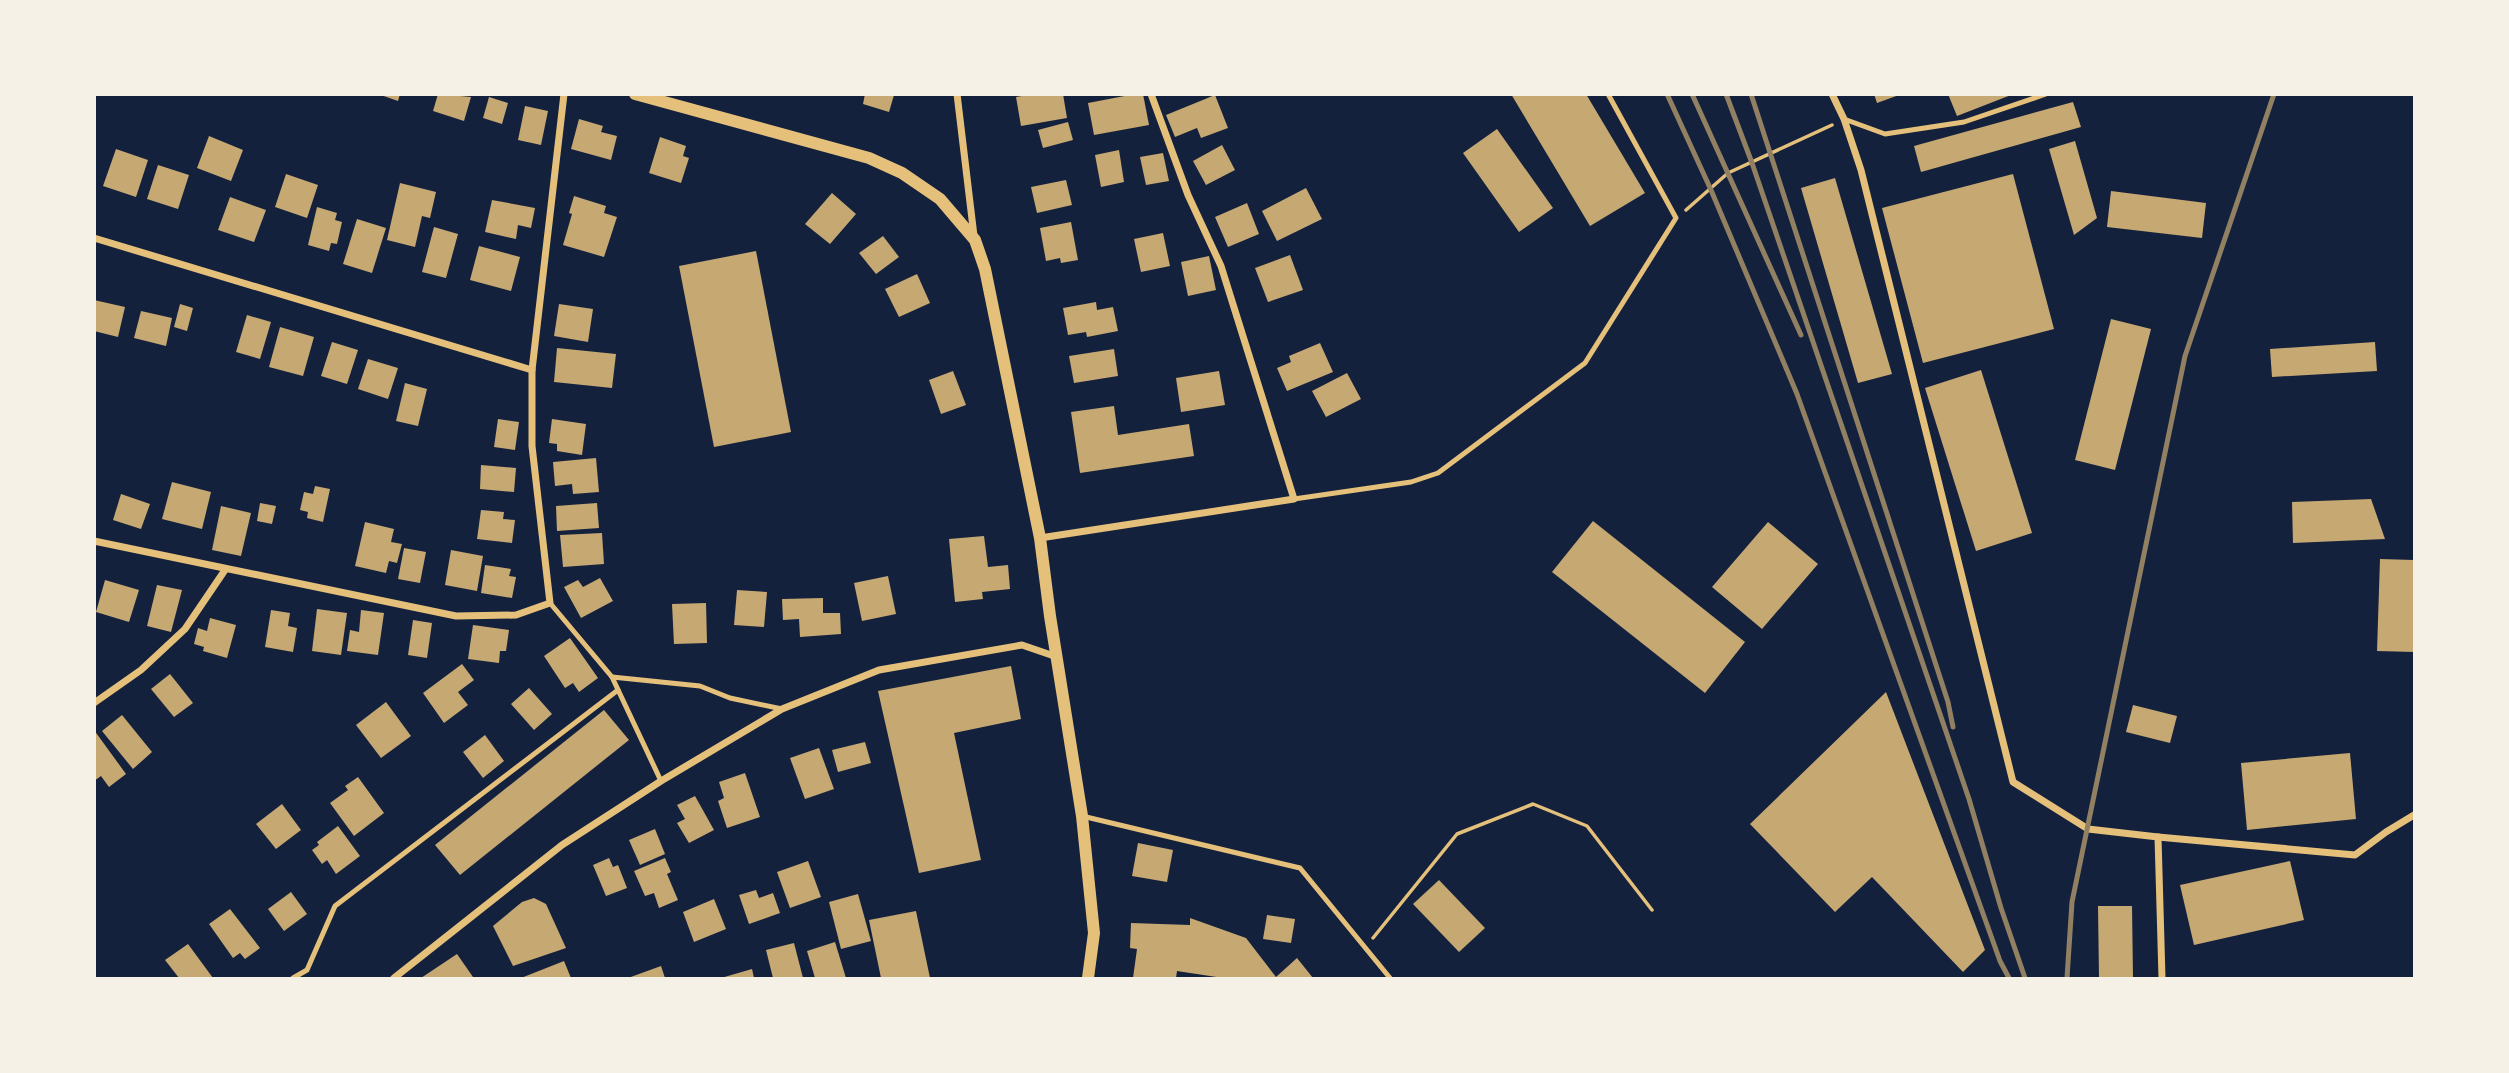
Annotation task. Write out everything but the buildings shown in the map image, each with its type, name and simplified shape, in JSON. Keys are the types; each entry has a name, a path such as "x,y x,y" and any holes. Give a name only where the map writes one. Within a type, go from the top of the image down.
{"street":[{"path":"94,541 456,616 516,615 550,603 532,446 532,370 564,94"},
{"path":"635,94 869,158 902,173 940,199 975,240"},
{"path":"957,94 975,240 985,269 1041,538 1082,816 1094,933 1088,978"},
{"path":"1041,538 1294,499 1222,266 1188,195 1151,94"},
{"path":"1832,94 1844,119 1865,184 2013,782 2088,828 2355,855 2414,815"},
{"path":"94,238 532,370"},
{"path":"94,703 141,670 185,629 225,570"},
{"path":"394,978 562,845 661,781 782,709 879,670 1022,645 1057,657"},
{"path":"2158,837 2162,978"}],"lane":[{"path":"1294,499 1411,482 1438,473 1585,363 1676,218 1608,94"},
{"path":"1844,119 1885,134 1964,122 2046,94"},
{"path":"550,603 612,677 661,781"},
{"path":"612,677 700,686 730,698 782,709"},
{"path":"293,978 307,970 335,906 618,690"},
{"path":"1082,816 1300,868 1390,978"}],"path":[{"path":"1676,218 1728,173 1844,119"},
{"path":"1365,948 1457,834 1533,804 1587,826 1652,910"}],"railway":[{"path":"1667,94 1711,190 1797,394 2000,961 2009,978"},
{"path":"1692,94 1801,335"},
{"path":"1726,94 1969,799 2025,978"},
{"path":"1751,94 1948,702 1953,727"},
{"path":"2067,978 2072,902 2185,356 2274,94"}]}
